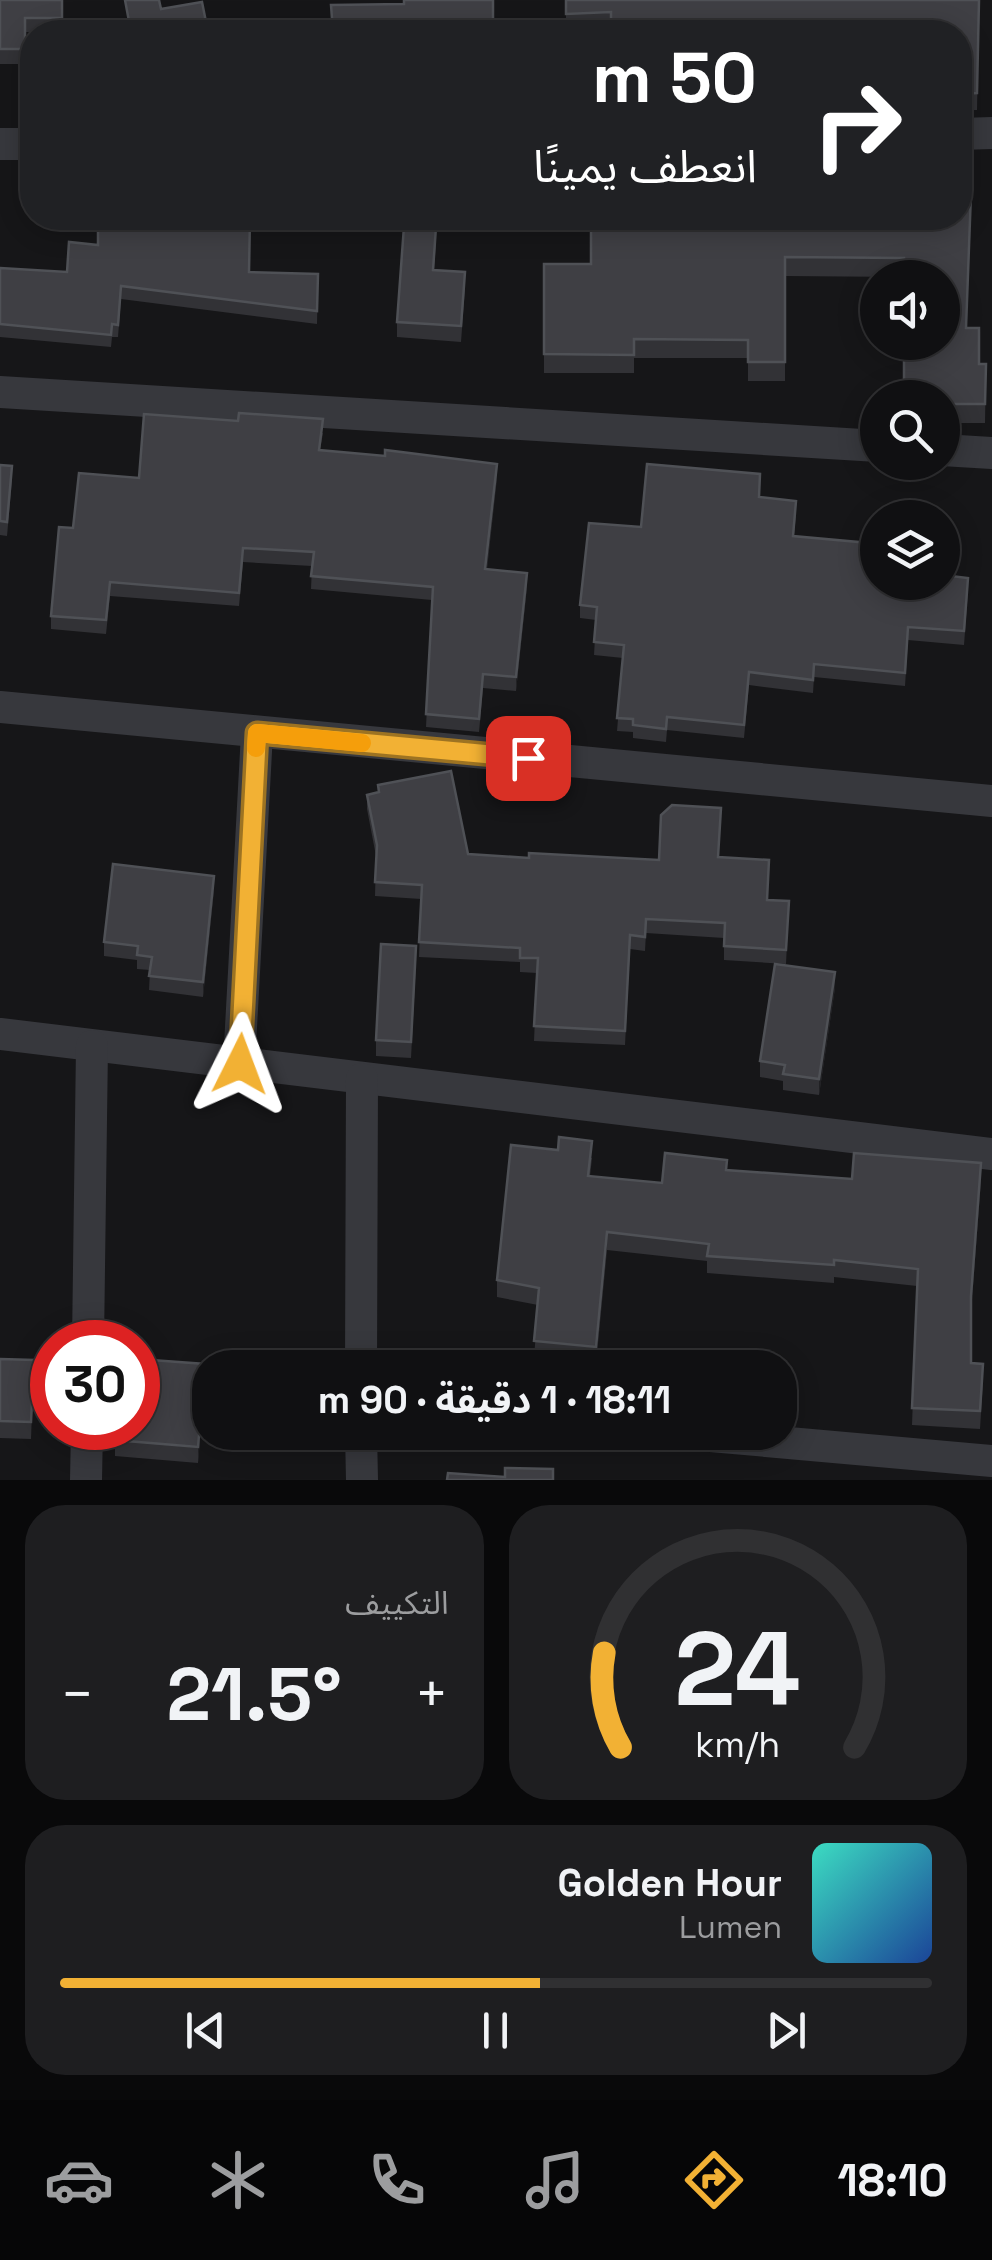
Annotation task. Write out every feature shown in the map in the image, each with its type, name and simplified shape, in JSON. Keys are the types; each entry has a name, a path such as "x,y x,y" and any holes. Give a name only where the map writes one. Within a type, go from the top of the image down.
{"street":[{"path":"0,392 860,445"},
{"path":"960,451 992,454"},
{"path":"0,706 992,801"},
{"path":"240,1064 257,733"},
{"path":"0,1034 992,1154"},
{"path":"88,1320 92,1046"},
{"path":"361,1350 362,1079"},
{"path":"797,1444 992,1462"},
{"path":"86,1480 87,1450"},
{"path":"362,1450 362,1480"}],"building":[{"path":"0,0 62,0 62,18 20,20 20,49 0,49"},
{"path":"125,0 159,0 161,9 202,2 206,20 129,20"},
{"path":"404,0 493,0 493,20 332,20 331,5 404,4"},
{"path":"566,0 979,0 977,93 972,93 972,20 611,20 611,12 566,14"},
{"path":"98,230 250,230 249,272 318,274 317,311 121,286 118,325 112,324 111,335 0,324 0,268 67,272 69,242 98,245"},
{"path":"404,230 436,230 433,270 465,272 461,326 397,322"},
{"path":"591,230 970,230 966,328 979,328 979,364 986,364 985,404 960,404 960,380 904,380 904,360 960,360 960,260 785,257 785,362 748,362 748,340 634,339 634,355 544,354 544,264 591,264"},
{"path":"239,413 323,419 319,450 385,456 385,450 497,464 485,569 527,573 516,677 483,674 479,719 426,714 433,587 311,576 314,552 243,548 239,593 110,582 106,620 51,616 59,527 73,528 79,473 139,478 144,414 238,421"},
{"path":"647,464 760,474 759,497 796,501 793,536 860,542 860,600 960,600 960,577 968,578 964,631 908,627 905,673 814,664 813,680 749,672 744,725 667,717 666,729 633,725 633,719 617,718 624,645 594,642 597,607 580,605 589,523 641,527"},
{"path":"0,465 12,466 7,522 0,521"},
{"path":"451,771 468,854 659,860 661,815 672,805 721,808 718,857 769,860 767,900 789,901 786,950 724,946 725,923 646,919 645,937 630,935 625,1031 534,1026 538,958 520,958 520,948 419,942 422,885 375,882 377,845 367,795 379,792 378,785"},
{"path":"113,864 214,876 203,982 149,976 152,957 137,955 138,946 104,942"},
{"path":"381,944 416,946 411,1042 376,1040"},
{"path":"775,964 835,972 819,1079 783,1074 785,1065 760,1061"},
{"path":"559,1137 592,1141 588,1176 662,1183 665,1153 727,1160 726,1170 852,1179 854,1153 981,1163 971,1296 971,1363 983,1364 980,1411 912,1408 918,1269 834,1260 834,1265 707,1256 709,1244 607,1232 596,1347 534,1341 539,1288 497,1280 511,1145 558,1150"},
{"path":"0,1359 30,1360 30,1422 0,1421"},
{"path":"160,1361 192,1363 192,1446 160,1444"},
{"path":"505,1468 553,1469 553,1480 447,1480 448,1473 505,1477"}],"slow traffic":[{"path":"256,748 257,733 362,743"}],"route":[{"path":"240,1064 257,733 528,758"}]}
